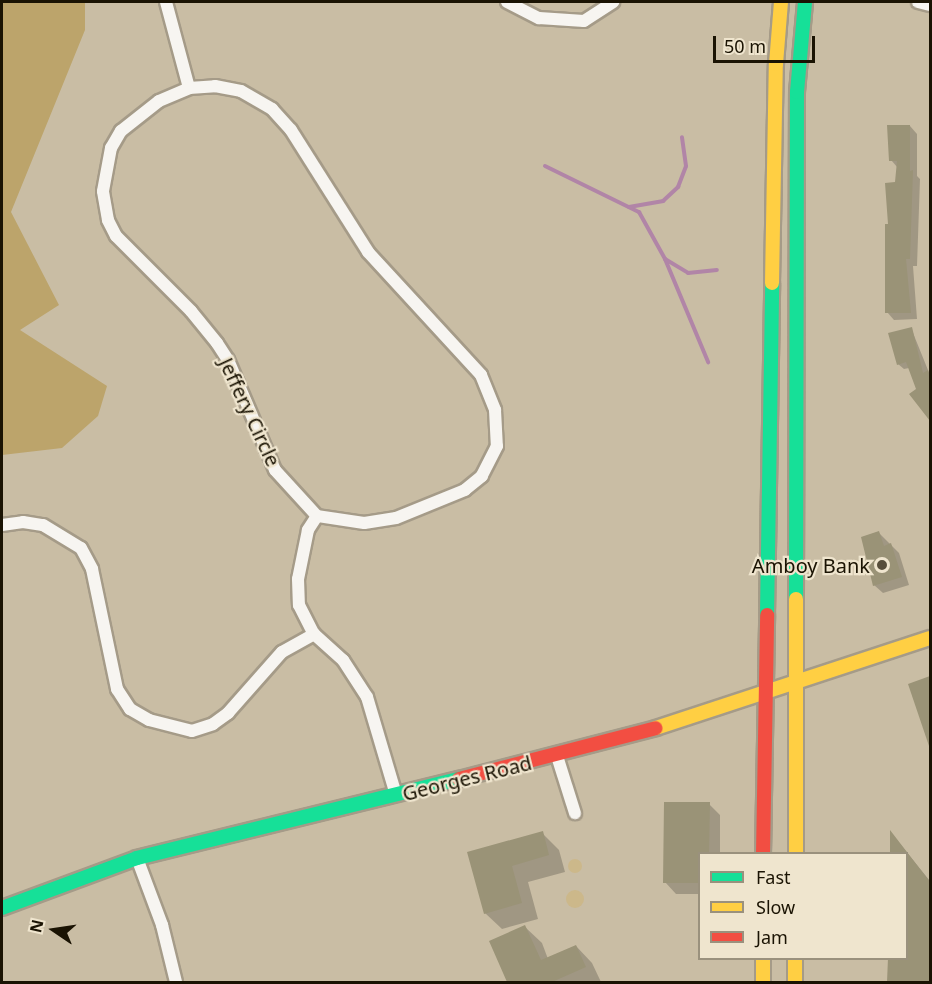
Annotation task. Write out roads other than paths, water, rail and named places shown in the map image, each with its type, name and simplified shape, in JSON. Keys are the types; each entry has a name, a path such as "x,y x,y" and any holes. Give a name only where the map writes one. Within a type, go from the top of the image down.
{"main road":[{"path":"763,852 763,694 776,64 782,2"},
{"path":"796,852 797,92 805,2"},
{"name":"Georges Road","path":"2,908 137,858 557,756 763,694 930,638"},
{"path":"763,960 763,982"},
{"path":"795,960 795,982"}],"street":[{"path":"166,2 189,88"},
{"path":"507,2 539,18 584,21 613,2"},
{"path":"918,2 930,5"},
{"name":"Jeffery Circle","path":"215,86 241,91 272,109 291,130 368,252 481,375 495,410 497,446 482,476 465,490 396,518 364,523 317,516 275,470 228,360 217,343 191,311 134,258 108,220 104,175 111,148 121,131 151,107 189,88 215,86"},
{"path":"317,516 308,530 298,579 299,605 314,634 343,660 368,697 396,795"},
{"path":"2,525 23,522 43,525 81,548 92,569 117,689 130,709 149,720 192,731 213,724 228,713 282,652 314,634"},
{"path":"557,756 575,813"},
{"path":"137,858 162,925 176,982"}],"waterway":[{"path":"629,207 663,201 678,187 686,166 682,137"},
{"path":"545,166 639,212 665,259 708,362"},
{"path":"665,259 688,273 717,270"}],"place":[{"name":"Amboy Bank","path":"882,565"}]}
